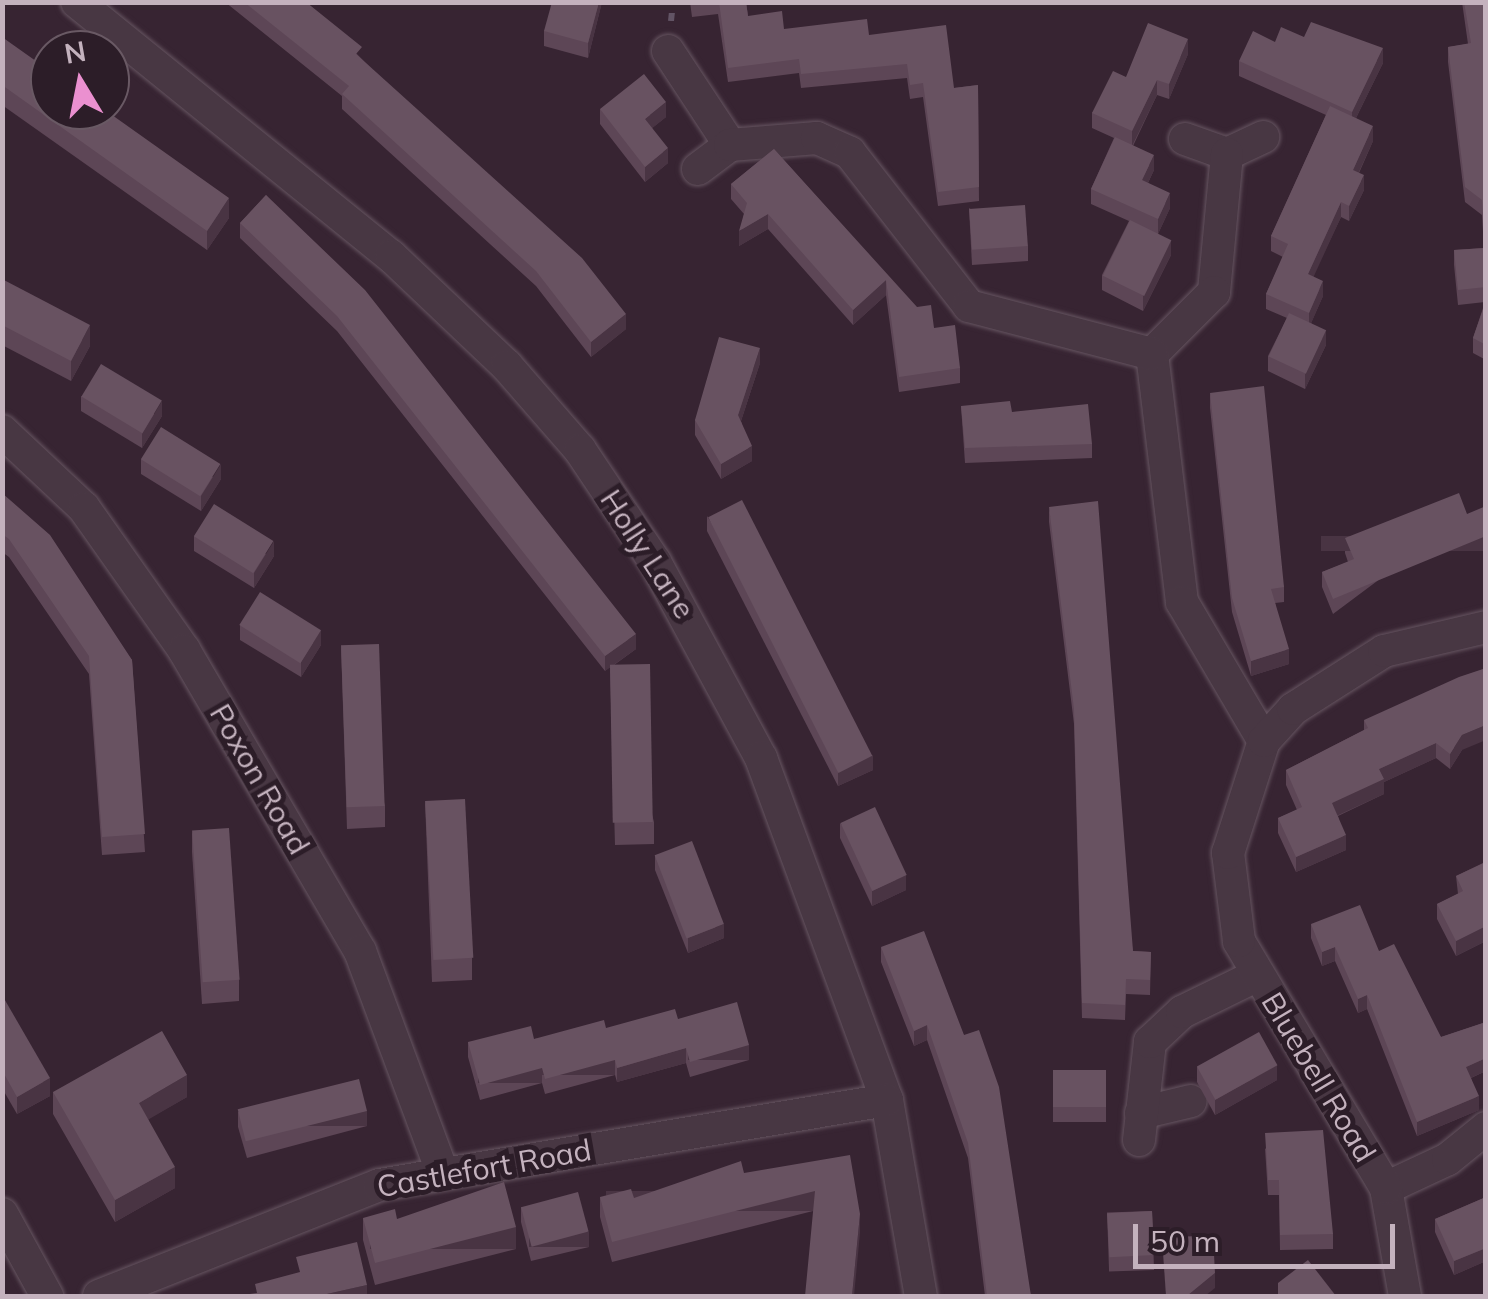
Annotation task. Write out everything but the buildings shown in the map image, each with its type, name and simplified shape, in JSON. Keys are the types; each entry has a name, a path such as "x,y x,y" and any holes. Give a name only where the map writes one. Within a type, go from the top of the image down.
{"street":[{"name":"Holly Lane","path":"77,2 391,256 580,450 706,645 761,758 886,1100 920,1296"},
{"path":"668,51 730,144"},
{"path":"698,169 730,144 790,136 850,153 969,306 1152,354"},
{"path":"1185,140 1226,154 1263,137"},
{"path":"1152,354 1214,292 1226,154"},
{"path":"1152,354 1182,602 1264,741"},
{"name":"Poxon Road","path":"2,432 84,508 184,650 360,952 442,1172"},
{"name":"Bluebell Road","path":"1405,1296 1386,1188 1258,975 1232,912 1228,853 1264,741 1293,709 1384,651 1486,627"},
{"name":"Bluebell Road","path":"1191,1101 1140,1127 1150,1042 1182,1012 1258,975"},
{"name":"Castlefort Road","path":"98,1296 281,1217 442,1172 886,1100"},
{"path":"1386,1188 1448,1160 1486,1128"},
{"path":"2,1214 47,1296"}]}
